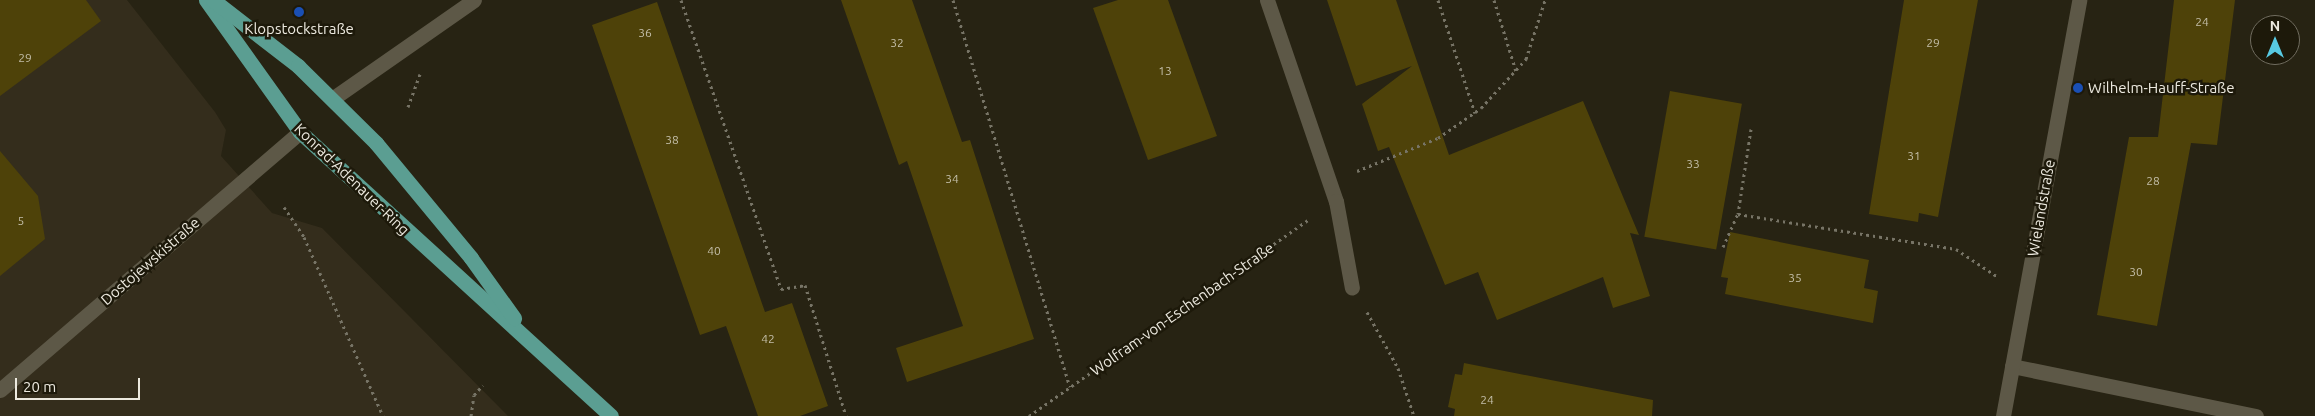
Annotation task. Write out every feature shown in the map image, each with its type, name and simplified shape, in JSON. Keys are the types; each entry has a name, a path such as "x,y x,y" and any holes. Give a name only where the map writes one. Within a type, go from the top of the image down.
{"main road":[{"name":"Konrad-Adenauer-Ring","path":"206,0 300,132 525,334 611,416"},
{"name":"Konrad-Adenauer-Ring","path":"213,0 265,37 332,99 422,197 525,334"}],"street":[{"path":"332,99 474,0"},
{"path":"1267,0 1336,201 1352,288"},
{"name":"Wielandstraße","path":"2003,416 2079,0"},
{"name":"Dostojewskistraße","path":"0,390 300,132"},
{"path":"2012,366 2256,416"}],"path":[{"path":"681,0 781,289 805,284 846,416"},
{"path":"953,0 1070,387"},
{"path":"1438,0 1475,113"},
{"path":"1494,0 1517,72"},
{"path":"1329,182 1438,138 1475,113 1517,72 1526,59 1545,0"},
{"path":"1723,247 1738,214 1751,129"},
{"name":"Wolfram-von-Eschenbach-Straße","path":"1029,416 1336,201"},
{"path":"284,207 304,237 383,416"},
{"path":"1738,214 1956,248 2025,296"},
{"path":"1352,288 1398,368 1414,416"},
{"path":"471,416 474,395 483,385"}],"shaded area":[{"path":"0,0 127,0 215,112 226,130 221,156 272,213 322,228 508,416 0,416"}],"building":[{"path":"0,0 86,0 101,21 0,96"},
{"path":"841,0 912,0 962,142 970,140 1034,339 907,382 896,348 963,326 907,161 899,165"},
{"path":"1118,0 1168,0 1217,136 1148,160 1093,8"},
{"path":"1327,0 1396,0 1449,155 1583,101 1639,235 1630,233 1650,296 1613,308 1603,277 1497,320 1478,272 1445,285 1389,147 1378,151 1362,104 1412,66 1356,86"},
{"path":"1904,0 1978,0 1938,217 1919,213 1918,222 1869,214"},
{"path":"2174,0 2235,0 2217,145 2191,143 2157,326 2097,315 2129,137 2158,137"},
{"path":"657,2 765,312 792,303 828,406 800,416 758,416 726,326 700,335 592,25"},
{"path":"1670,91 1742,104 1716,249 1644,237"},
{"path":"0,151 38,196 45,239 0,276"},
{"path":"1730,232 1869,260 1864,288 1878,291 1873,323 1725,294 1728,278 1721,277"},
{"path":"1464,363 1653,400 1652,416 1454,416 1455,409 1448,407 1455,374 1462,375"}],"place":[{"name":"Klopstockstraße","path":"299,12"},
{"name":"Wilhelm-Hauff-Straße","path":"2078,88"}]}
